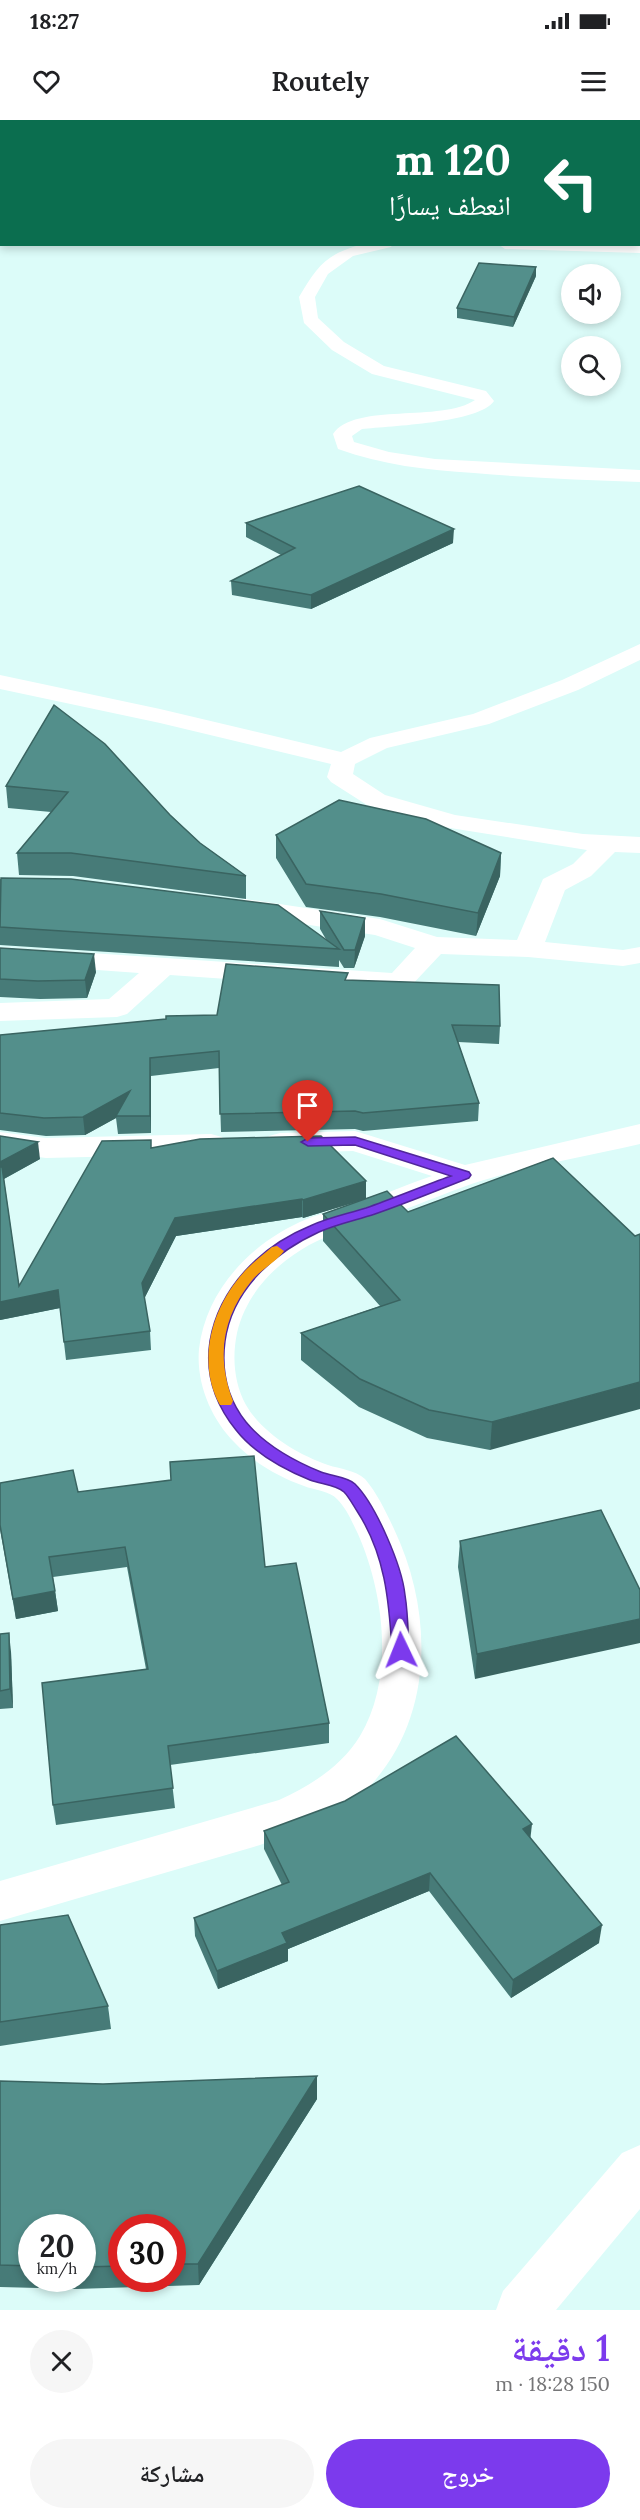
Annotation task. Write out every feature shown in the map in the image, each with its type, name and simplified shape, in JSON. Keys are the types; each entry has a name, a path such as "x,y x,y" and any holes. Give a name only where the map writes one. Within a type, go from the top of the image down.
{"street":[{"path":"640,133 640,141"},
{"path":"378,246 348,253 322,271 307,297 310,319 338,346 378,369 480,395 485,401 475,408 438,416 357,424 342,434 345,445 371,456 426,464 508,471 640,476"},
{"path":"572,246 640,248"},
{"path":"1,683 160,716 344,760 379,743 481,719 570,685 640,651"},
{"path":"344,760 340,777 376,800 453,822 583,842 640,845"},
{"path":"528,949 553,885 582,870 608,844"},
{"path":"214,904 380,927 434,945 528,949 623,958 640,955"},
{"path":"0,955 399,982 434,945"},
{"path":"0,1012 117,1008 162,967"},
{"path":"0,1901 260,1826 297,1813 330,1795 358,1771 376,1747 390,1722 399,1696 401,1630 397,1593 386,1555 370,1519 349,1486 317,1477 263,1448 241,1427 226,1403 217,1379 216,1355 220,1326 231,1299 249,1275 290,1241 315,1228 372,1210 464,1175 640,1134"},
{"path":"0,1142 46,1148 355,1141 464,1175"},
{"path":"522,2310 640,2170"}],"building":[{"path":"479,263 536,267 514,317 457,308"},
{"path":"359,486 454,529 311,595 231,581 295,548 246,523"},
{"path":"54,705 105,744 170,815 200,843 246,876 71,853 17,853 68,792 6,786"},
{"path":"339,800 426,819 501,853 478,913 381,894 306,884 276,835"},
{"path":"1,878 71,879 278,905 339,949 0,927"},
{"path":"320,911 365,918 355,950 344,950"},
{"path":"0,948 94,954 85,980 0,979"},
{"path":"226,964 348,973 345,980 499,985 500,1026 452,1025 479,1103 363,1113 355,1111 220,1114 219,1051 150,1058 150,1116 116,1116 130,1091 83,1117 44,1118 0,1113 0,1035 166,1019 166,1016 217,1015"},
{"path":"0,1136 38,1142 0,1162"},
{"path":"321,1136 366,1181 303,1200 175,1218 142,1283 150,1331 64,1342 58,1290 0,1302 0,1167 2,1167 19,1286 102,1141 151,1140 151,1148 200,1139"},
{"path":"553,1158 635,1236 640,1234 640,1382 492,1422 429,1410 360,1379 301,1333 400,1300 323,1214 387,1191 408,1212"},
{"path":"254,1456 265,1567 296,1563 329,1723 168,1746 173,1788 53,1805 42,1683 148,1669 125,1547 49,1557 55,1591 13,1599 0,1525 0,1483 73,1470 78,1492 171,1480 170,1462"},
{"path":"601,1510 640,1590 640,1619 477,1654 460,1541"},
{"path":"9,1633 10,1689 0,1691 0,1634"},
{"path":"456,1736 532,1824 523,1829 602,1925 513,1980 430,1873 282,1933 287,1943 217,1971 194,1918 289,1882 264,1831 345,1801"},
{"path":"68,1915 108,2006 0,2022 0,1925"},
{"path":"317,2076 198,2264 186,2264 186,2214 108,2214 108,2266 96,2267 96,2214 18,2214 18,2266 0,2265 0,2081 103,2084"}],"slow traffic":[{"path":"226,1401 217,1379 216,1355 220,1326 231,1299 249,1275 277,1251"}],"route":[{"path":"308,1142 355,1141 464,1175 372,1210 315,1228 290,1241 249,1275 231,1299 220,1326 216,1355 217,1379 226,1403 241,1427 263,1448 289,1464 317,1477 349,1486 370,1519 386,1555 397,1593 401,1650"}]}
